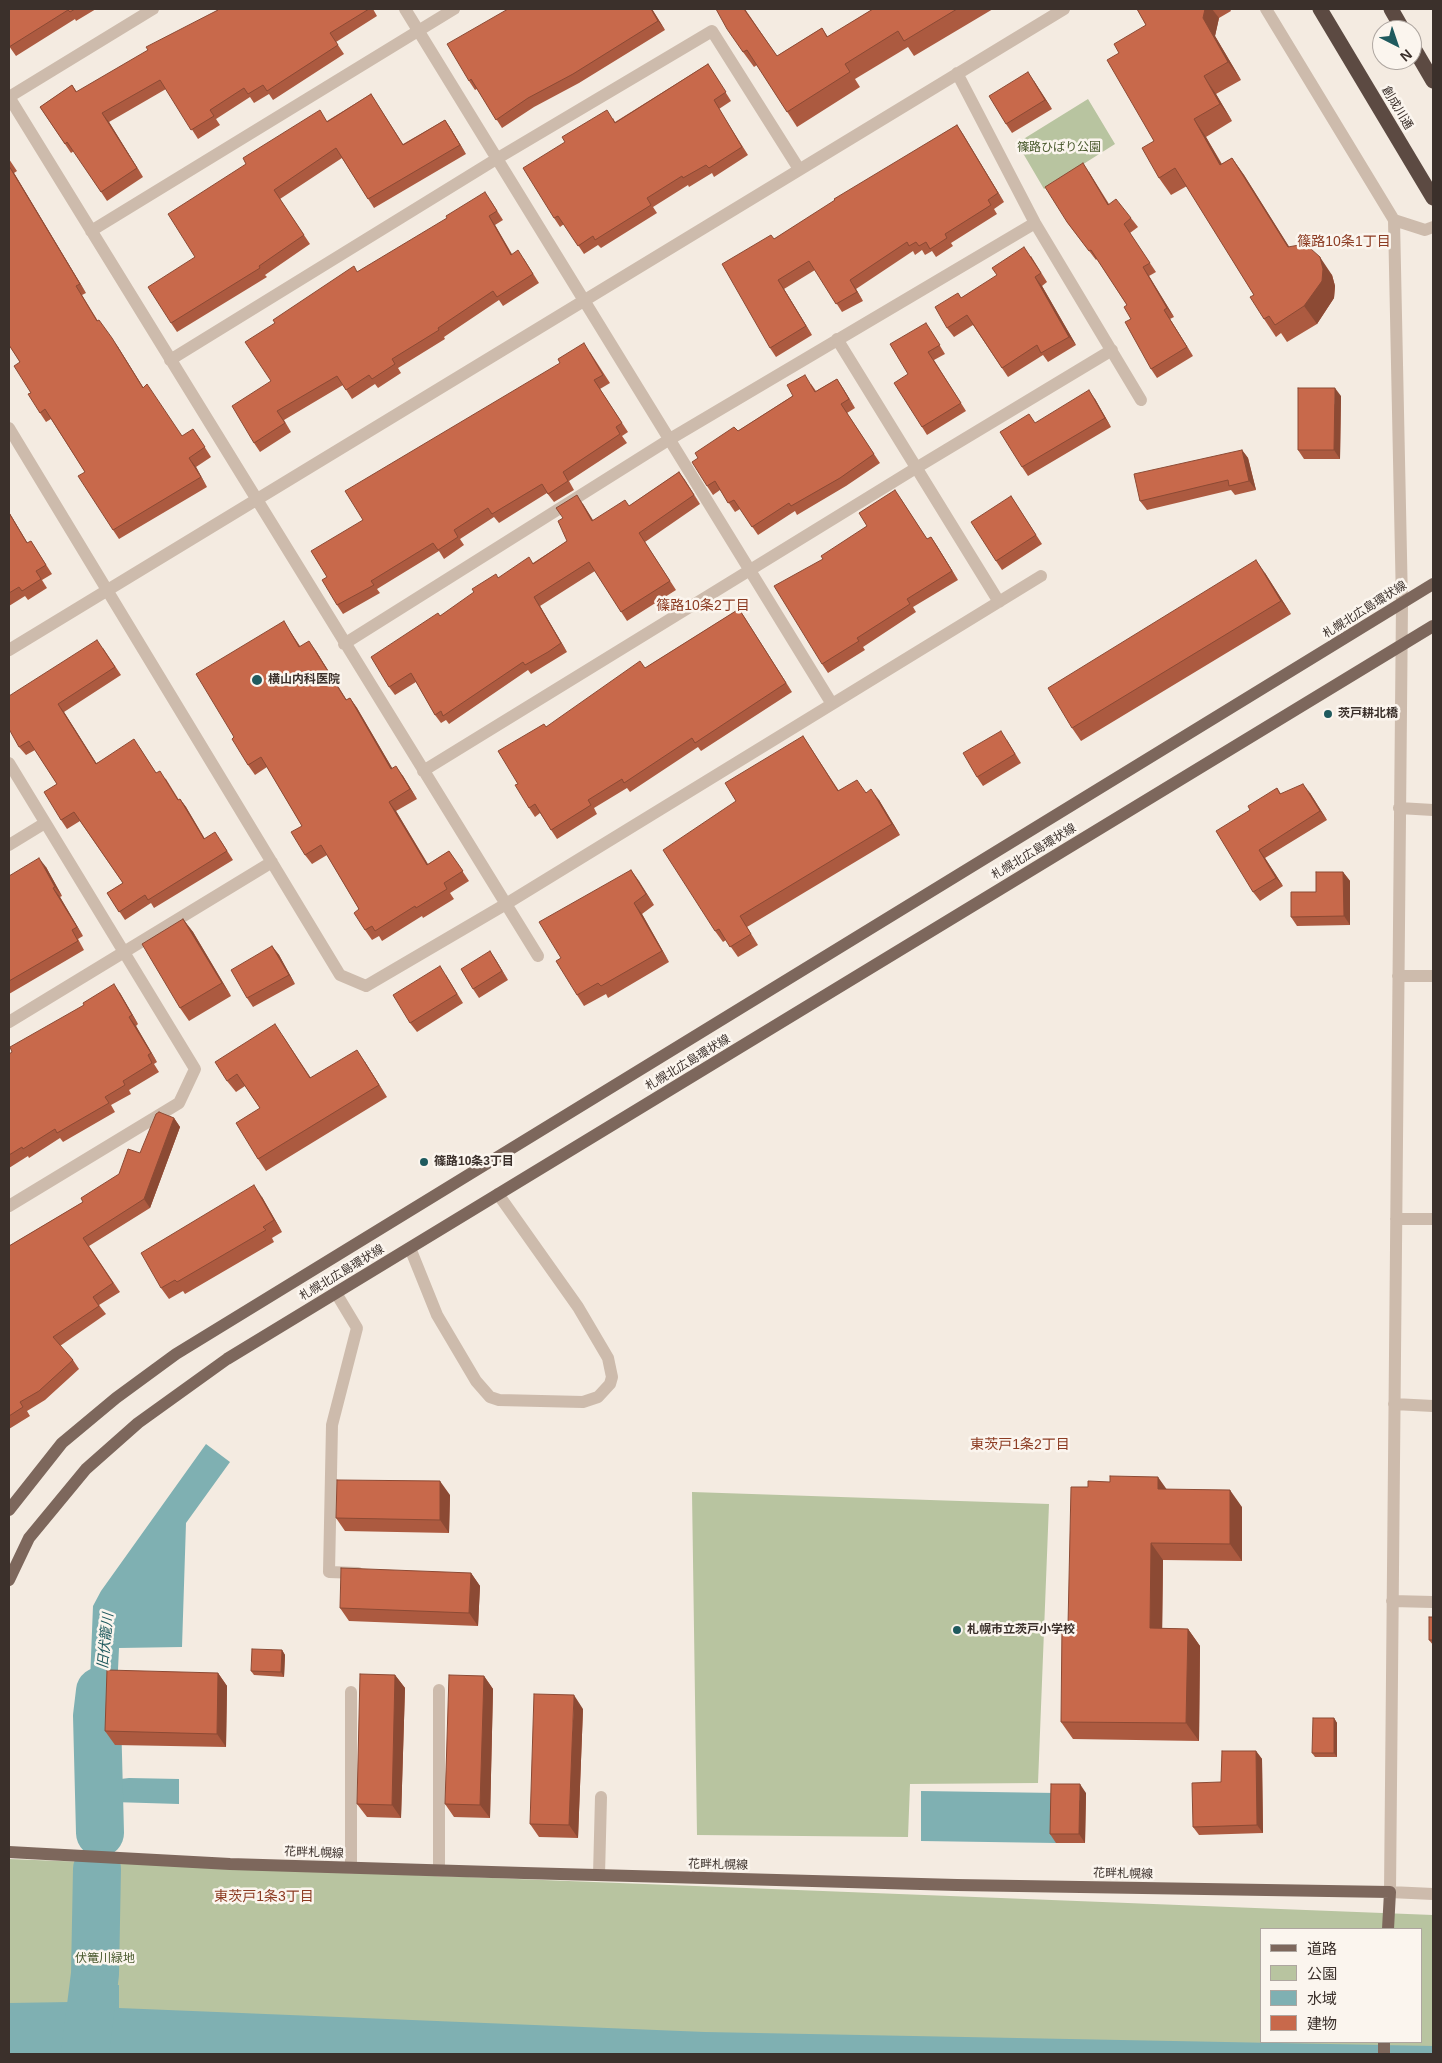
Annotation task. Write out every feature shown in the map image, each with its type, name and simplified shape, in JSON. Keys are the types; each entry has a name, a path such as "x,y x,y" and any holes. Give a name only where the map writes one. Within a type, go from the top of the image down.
{"highway":[{"name":"創成川通","path":"1320,9 1433,198"},
{"path":"1391,9 1398,20"},
{"path":"1422,62 1433,81"}],"main road":[{"name":"札幌北広島環状線","path":"9,1510 62,1443 116,1398 176,1354 1433,584"},
{"name":"札幌北広島環状線","path":"9,1580 29,1538 86,1469 138,1423 227,1359 1433,626"},
{"name":"花畔札幌線","path":"9,1852 230,1864 439,1871 1390,1892"},
{"path":"1388,1928 1390,1892"}],"street":[{"path":"153,9 9,97 344,644 538,956"},
{"path":"405,9 832,704"},
{"path":"91,231 454,9"},
{"path":"9,650 584,298 1064,9"},
{"path":"1266,9 1394,220 1402,603 1390,1892 1433,1894"},
{"path":"170,360 498,158 712,31 799,169"},
{"path":"957,73 1036,223 1141,400"},
{"path":"1394,220 1425,230 1433,227"},
{"path":"344,644 670,439 836,339 1036,223"},
{"path":"836,339 999,602"},
{"path":"423,771 916,468 1112,350"},
{"path":"9,428 340,975 366,986 506,904 1042,576"},
{"path":"9,763 194,1069 179,1102 9,1206"},
{"path":"1399,808 1433,810"},
{"path":"9,845 45,823"},
{"path":"9,1022 272,862"},
{"path":"1398,976 1433,976"},
{"path":"410,1248 436,1315 476,1381 490,1397 499,1400 583,1402 598,1396 610,1384 612,1377 608,1358 578,1307 498,1194"},
{"path":"1396,1219 1433,1219"},
{"path":"336,1293 357,1328 332,1424 329,1572 368,1573"},
{"path":"1394,1404 1433,1406"},
{"path":"1392,1601 1433,1602"},
{"path":"439,1690 439,1871"},
{"path":"351,1692 351,1868"},
{"path":"599,1875 601,1797"}],"green space":[{"name":"篠路ひばり公園","path":"1088,99 1115,144 1044,189 1017,143"},
{"path":"692,1492 1049,1504 1038,1783 910,1784 908,1837 697,1835"},
{"name":"伏篭川緑地","path":"9,1859 1433,1915 1433,2054 9,2054"}],"water":[{"path":"206,1444 230,1462 186,1523 182,1647 119,1648 114,1756 87,1757 93,1606 101,1591"},
{"path":"129,1778 179,1779 179,1804 113,1802 113,1819 88,1819 87,1783"},
{"path":"921,1791 1057,1793 1056,1843 921,1841"},
{"path":"86,1871 112,1871 110,1925 84,1924"},
{"path":"81,1974 109,1975 109,1985 119,1985 119,2008 705,2032 1433,2046 1433,2054 9,2054 9,2003 71,2002 71,1984 81,1984"}],"building":[{"path":"9,9 75,9 70,12 68,10 9,47"},
{"path":"217,9 369,9 330,33 338,45 267,91 263,85 248,94 244,88 210,110 214,116 191,130 160,80 102,113 137,168 101,192 67,142 65,144 40,107 72,85 76,92 148,50 146,47"},
{"path":"508,9 651,9 658,21 573,74 528,98 496,120 471,79 469,81 447,44"},
{"path":"716,9 744,9 777,56 822,28 827,37 873,9 957,9 904,41 898,31 845,64 850,72 787,112 747,50 743,52 727,29"},
{"path":"1137,9 1205,9 1203,18 1228,62 1204,76 1220,104 1194,119 1220,165 1232,158 1288,247 1299,245 1311,249 1320,257 1323,269 1322,281 1304,306 1275,325 1269,316 1264,319 1250,297 1254,295 1175,168 1159,178 1142,148 1154,141 1107,60 1119,53 1114,44 1146,25"},
{"path":"708,64 726,92 714,100 742,147 709,168 706,165 683,178 682,176 647,198 651,205 595,240 593,236 578,246 558,216 554,218 523,168 565,142 562,137 607,110 615,123"},
{"path":"1028,72 1045,100 1006,124 989,96"},
{"path":"371,94 403,145 445,120 460,145 368,199 336,148 274,190 304,235 259,266 260,268 171,323 148,287 195,257 168,214 246,164 243,158 320,110 327,122"},
{"path":"957,125 998,193 988,200 991,205 945,234 947,238 930,249 926,242 919,246 916,242 909,246 907,242 850,280 857,292 836,304 809,261 778,280 806,326 770,348 722,264 771,235 774,239 834,199"},
{"path":"1083,163 1108,205 1116,199 1131,218 1124,224 1150,263 1143,267 1167,308 1164,310 1187,347 1151,369 1125,322 1131,319 1124,307 1127,305 1091,250 1089,251 1067,222 1045,187"},
{"path":"9,166 80,284 76,286 97,321 99,320 112,338 143,388 147,384 182,436 193,429 205,447 189,458 201,477 113,530 78,476 85,472 45,409 40,413 28,394 31,393 14,366 20,362 9,345"},
{"path":"485,192 497,211 489,216 511,255 518,250 533,274 497,297 493,291 438,328 439,330 392,359 395,364 372,379 369,375 346,390 337,376 277,411 285,423 254,443 232,406 271,381 245,342 275,323 273,320 354,266 357,272 447,218 446,216"},
{"path":"1024,247 1041,273 1035,277 1069,337 1041,353 1037,345 1002,368 967,315 947,328 935,307 958,293 961,298 997,275 992,268"},
{"path":"926,323 940,345 928,352 961,403 922,427 894,383 908,374 890,344"},
{"path":"584,343 603,375 594,380 622,423 616,427 620,434 563,472 568,481 548,494 542,484 492,514 488,508 454,530 458,537 438,550 433,543 371,581 374,585 337,605 322,580 327,577 311,551 363,520 345,491 560,363 558,359"},
{"path":"805,375 815,392 837,379 849,399 841,404 874,454 840,478 791,506 789,503 752,527 734,500 728,503 715,481 707,486 692,462 698,458 695,453 734,427 738,431 793,396 787,385"},
{"path":"1298,388 1335,388 1334,450 1298,450"},
{"path":"1089,390 1105,418 1022,467 1000,432 1029,414 1035,423"},
{"path":"1242,450 1249,481 1229,486 1228,480 1140,501 1134,474"},
{"path":"679,472 694,495 639,533 670,581 621,612 589,562 534,597 561,643 548,652 525,665 523,662 443,716 441,711 435,715 411,673 389,687 371,657 438,613 440,616 474,592 472,589 496,574 498,578 529,557 533,564 567,541 558,521 563,518 556,508 577,495 592,521 625,500 629,506"},
{"path":"895,490 927,539 931,537 952,571 907,599 910,604 857,638 859,641 822,664 774,586 823,559 821,556 867,526 859,513"},
{"path":"1011,496 1036,535 996,561 971,522"},
{"path":"9,513 27,543 31,541 46,565 36,571 41,579 22,591 19,587 9,593"},
{"path":"1256,560 1281,601 1072,728 1048,688"},
{"path":"739,609 786,683 695,743 692,738 624,783 622,779 588,800 591,805 551,830 535,804 529,808 515,785 518,784 498,751 544,724 546,727 640,661 645,668"},
{"path":"284,621 299,647 309,641 346,700 350,698 391,769 396,766 410,789 389,802 427,865 449,851 463,871 444,883 447,889 375,931 372,926 365,930 354,913 359,909 321,845 305,855 291,832 302,826 261,757 248,765 232,739 234,737 196,674"},
{"path":"97,640 115,667 58,704 96,764 134,739 156,773 160,771 178,800 180,799 204,839 215,832 227,851 148,900 145,895 119,912 107,893 123,883 74,812 61,820 44,792 57,784 29,741 19,747 9,729 9,696"},
{"path":"1001,731 1015,754 977,777 963,753"},
{"path":"803,736 838,791 857,780 866,793 871,789 892,824 740,916 751,934 730,947 719,929 715,931 663,850 736,801 725,783"},
{"path":"1303,784 1320,811 1259,850 1276,878 1253,892 1216,831 1250,810 1248,806 1277,788 1280,794"},
{"path":"39,858 55,887 53,888 77,927 72,930 78,941 9,981 9,876"},
{"path":"631,870 646,894 634,903 662,951 601,986 598,983 577,995 556,961 561,958 539,922"},
{"path":"1316,872 1343,872 1344,916 1291,917 1291,892 1316,892"},
{"path":"183,919 222,983 180,1008 142,944"},
{"path":"272,946 289,975 247,998 231,970"},
{"path":"490,951 502,971 473,989 461,969"},
{"path":"440,966 457,994 410,1023 393,995"},
{"path":"114,984 132,1015 129,1017 151,1053 148,1055 152,1063 123,1081 125,1085 105,1097 109,1103 57,1133 55,1129 23,1149 22,1147 9,1155 9,1054 12,1052 10,1047 84,1005 83,1003"},
{"path":"275,1024 310,1078 357,1050 379,1085 258,1159 236,1123 260,1108 237,1074 227,1081 215,1062"},
{"path":"159,1112 174,1118 144,1199 83,1238 113,1283 93,1297 99,1306 53,1337 73,1360 39,1391 20,1402 23,1407 9,1416 9,1246 83,1202 81,1198 119,1174 128,1149 140,1153 156,1114"},
{"path":"254,1185 274,1220 263,1227 266,1230 177,1282 175,1280 161,1288 141,1253"},
{"path":"1110,1476 1158,1477 1158,1489 1230,1490 1230,1544 1151,1543 1150,1628 1188,1629 1186,1723 1061,1722 1062,1625 1068,1625 1071,1487 1088,1487 1088,1481 1110,1482"},
{"path":"337,1480 440,1481 440,1520 336,1518"},
{"path":"341,1568 471,1573 469,1613 340,1608"},
{"path":"1429,1617 1433,1617 1433,1640 1429,1640"},
{"path":"252,1649 282,1650 281,1672 251,1671"},
{"path":"107,1670 218,1673 217,1734 105,1731"},
{"path":"360,1674 395,1675 392,1805 357,1804"},
{"path":"449,1675 484,1676 480,1805 445,1804"},
{"path":"534,1694 574,1695 569,1825 530,1824"},
{"path":"1313,1718 1334,1718 1334,1753 1312,1753"},
{"path":"1222,1751 1256,1751 1257,1825 1193,1827 1192,1783 1221,1782"},
{"path":"1051,1784 1080,1784 1079,1834 1050,1834"}],"waterway":[{"name":"旧伏籠川","path":"100,1691 97,1716 100,1833"},
{"name":"旧伏籠川","path":"85,2054 95,1974 97,1869"}],"place":[{"name":"横山内科医院","path":"257,680"},
{"name":"茨戸耕北橋","path":"1328,714"},
{"name":"篠路10条3丁目","path":"424,1162"},
{"name":"札幌市立茨戸小学校","path":"957,1630"}],"district":[{"name":"篠路10条1丁目","path":"1344,242"},
{"name":"篠路10条2丁目","path":"703,606"},
{"name":"東茨戸1条2丁目","path":"1020,1445"},
{"name":"東茨戸1条3丁目","path":"264,1897"}]}
